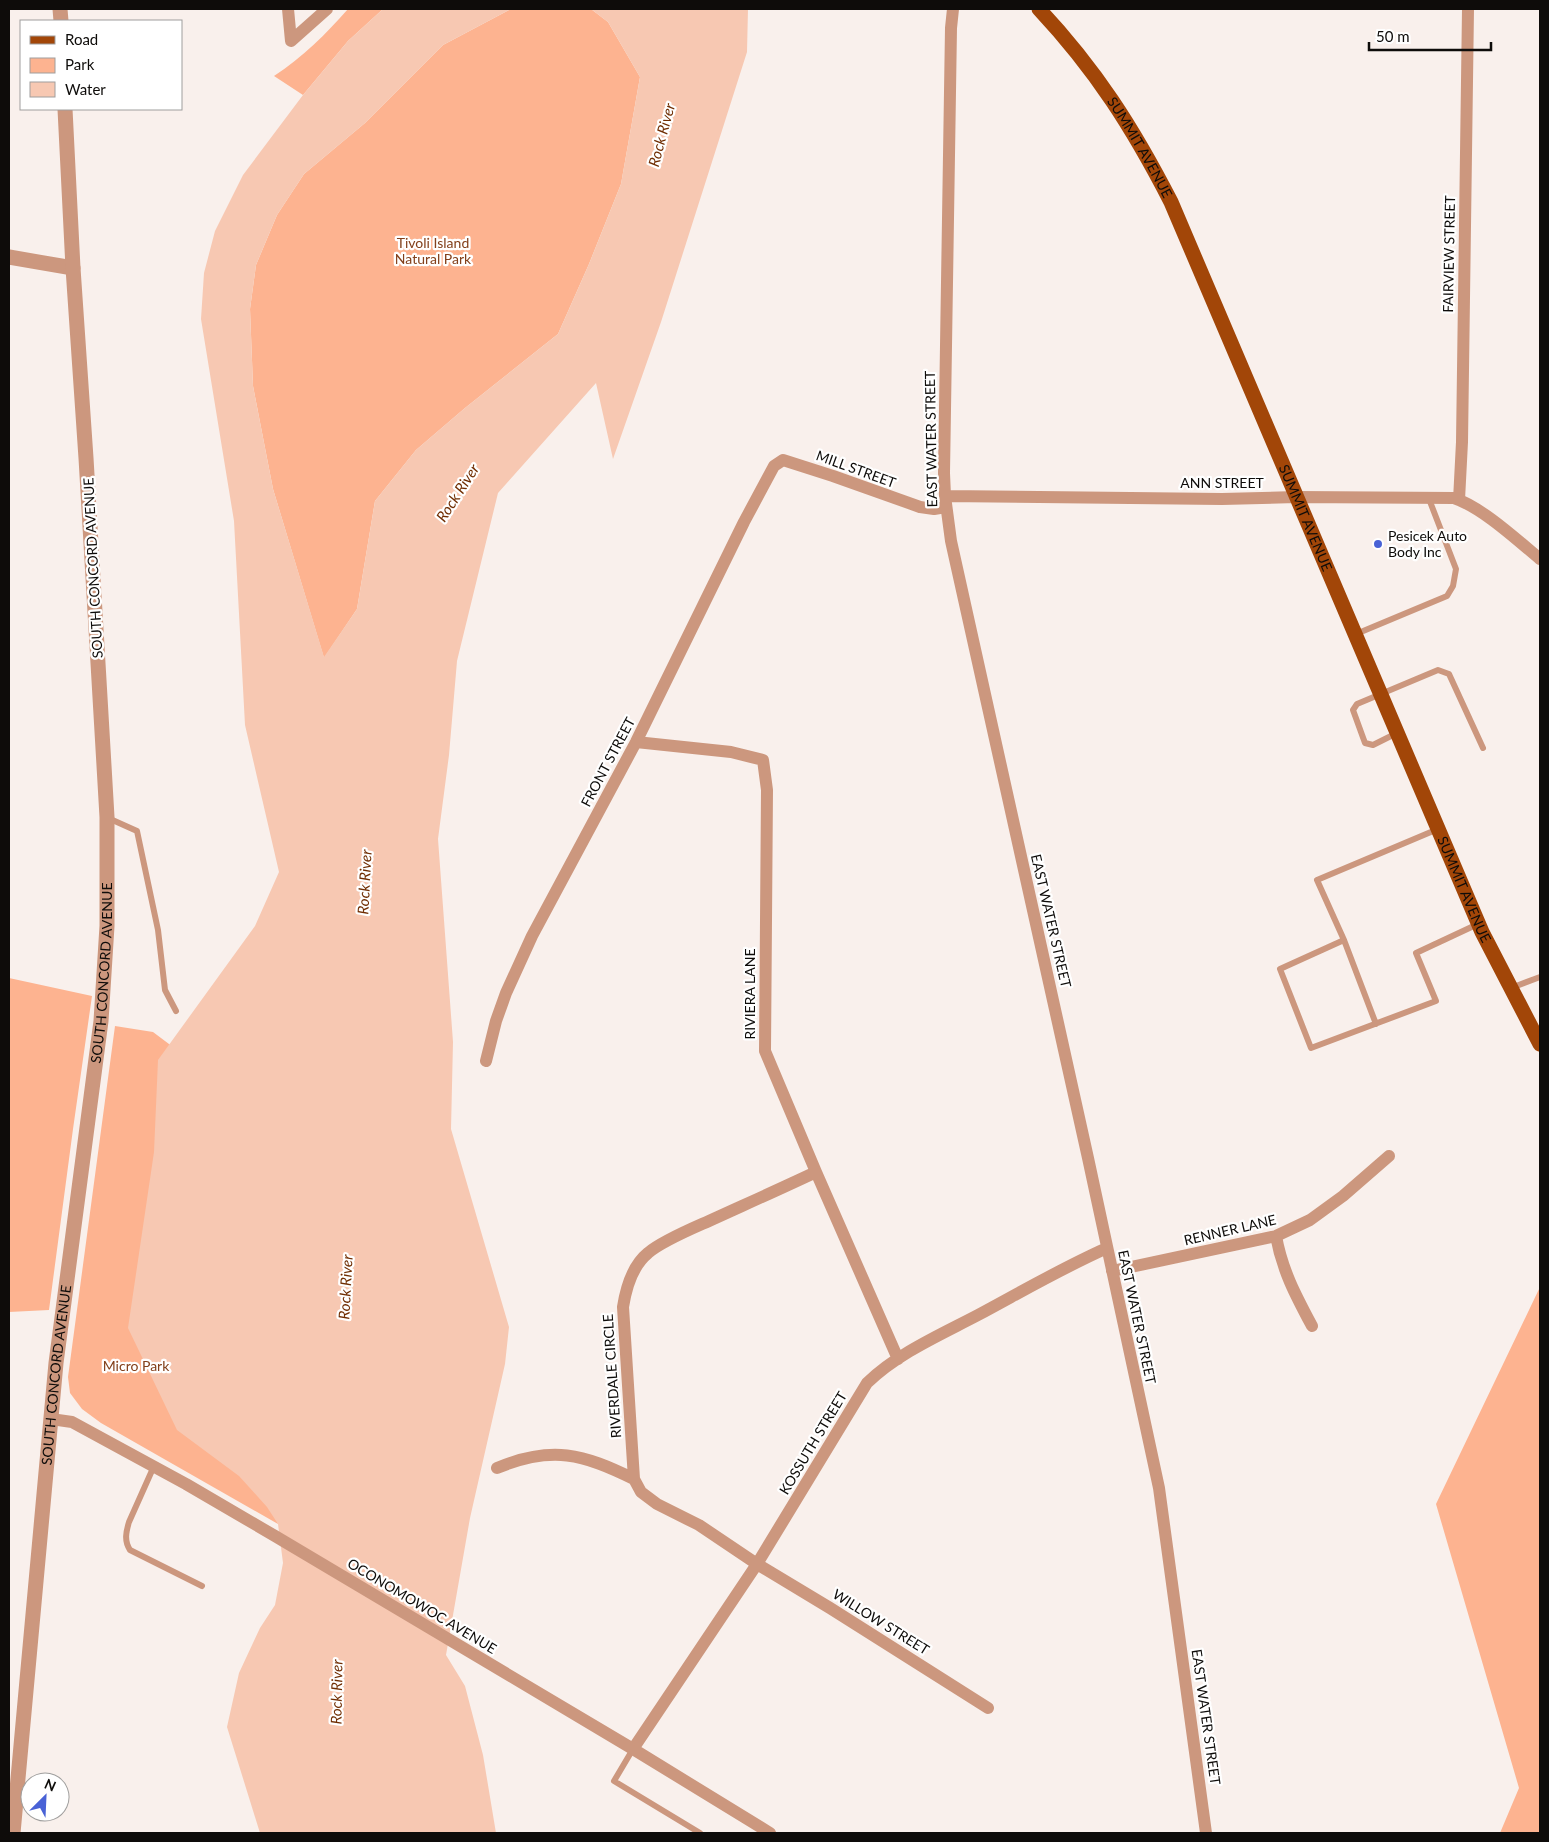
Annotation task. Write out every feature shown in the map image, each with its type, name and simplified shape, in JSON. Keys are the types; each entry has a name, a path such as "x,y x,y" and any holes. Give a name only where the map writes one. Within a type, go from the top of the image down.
{"main road":[{"name":"SUMMIT AVENUE","path":"1039,9 1063,34 1117,106 1146,153 1171,202 1479,924 1540,1044"}],"street":[{"path":"288,9 291,41 327,9"},
{"name":"EAST WATER STREET","path":"953,9 950,67 945,501 951,541 1164,1513 1206,1833"},
{"name":"FAIRVIEW STREET","path":"1459,500 1462,442 1468,9"},
{"name":"SOUTH CONCORD AVENUE","path":"13,1833 56,1363 103,992 107,926 107,817 65,110"},
{"path":"9,257 73,268"},
{"name":"MILL STREET","path":"766,481 774,466 783,460 920,507 934,508 945,501"},
{"name":"FRONT STREET","path":"486,1061 496,1021 506,993 532,936 636,742 766,481"},
{"name":"ANN STREET","path":"945,501 1296,497 1459,500 1470,505 1499,526 1540,559"},
{"name":"RIVIERA LANE","path":"636,742 731,752 763,760 767,790 766,1051 816,1172 898,1359"},
{"name":"RENNER LANE","path":"1112,1271 1276,1236 1310,1220 1343,1196 1389,1156"},
{"name":"RIVERDALE CIRCLE","path":"634,1479 623,1307 630,1279 639,1263 648,1253 683,1233 816,1172"},
{"path":"1276,1236 1280,1258 1288,1279 1312,1326"},
{"name":"KOSSUTH STREET","path":"633,1749 757,1564 867,1383 876,1374 898,1359 1070,1264 1107,1248"},
{"name":"OCONOMOWOC AVENUE","path":"51,1419 72,1422 154,1466 633,1749 755,1830 770,1833"},
{"path":"497,1468 527,1457 540,1455 565,1455 586,1458 603,1464 634,1479 641,1492 657,1504 699,1525 757,1564"},
{"name":"WILLOW STREET","path":"757,1564 988,1708"}],"lane":[{"path":"1356,634 1447,596 1453,586 1456,569 1429,499"},
{"path":"1397,733 1372,745 1365,743 1353,710 1358,704 1438,670 1450,674 1483,748"},
{"path":"107,817 137,831 142,847 158,930 165,990 176,1011"},
{"path":"1376,1024 1344,940 1317,880 1439,829"},
{"path":"1344,940 1280,969 1311,1048 1436,1001 1416,953 1479,924"},
{"path":"1511,988 1540,976"},
{"path":"154,1466 129,1522 126,1532 128,1546 130,1550 202,1586"},
{"path":"633,1749 614,1781 700,1833"}],"green space":[{"path":"348,9 383,9 348,41 303,95 274,76 314,45"},
{"name":"Tivoli Island Natural Park","path":"591,9 608,22 640,77 621,184 558,334 465,408 416,450 375,501 357,609 324,658 273,489 253,386 250,309 256,265 277,215 304,174 365,123 443,45 509,10"},
{"path":"9,978 92,996 49,1310 9,1312"},
{"name":"Micro Park","path":"115,1026 153,1032 185,1056 278,1524 101,1423 82,1409 70,1393 68,1377"},
{"path":"1540,1287 1540,1833 1500,1833 1519,1788 1436,1504"}],"water":[{"name":"Rock River","path":"383,9 515,9 509,10 443,45 365,123 304,174 277,215 256,265 250,309 253,386 273,489 324,657 357,609 375,501 416,450 465,408 558,334 589,264 621,184 640,77 608,22 591,9 748,9 747,52 661,322 613,459 596,383 498,493 457,661 449,755 438,839 453,1042 451,1129 509,1327 505,1364 470,1518 446,1655 465,1686 483,1755 496,1833 260,1833 227,1727 239,1673 260,1628 275,1605 283,1563 278,1524 267,1507 239,1476 177,1430 128,1328 154,1152 158,1060 255,926 279,872 245,725 234,521 201,319 204,273 215,231 243,175 303,95 348,41"}],"place":[{"name":"Pesicek Auto Body Inc","path":"1378,544"}]}
